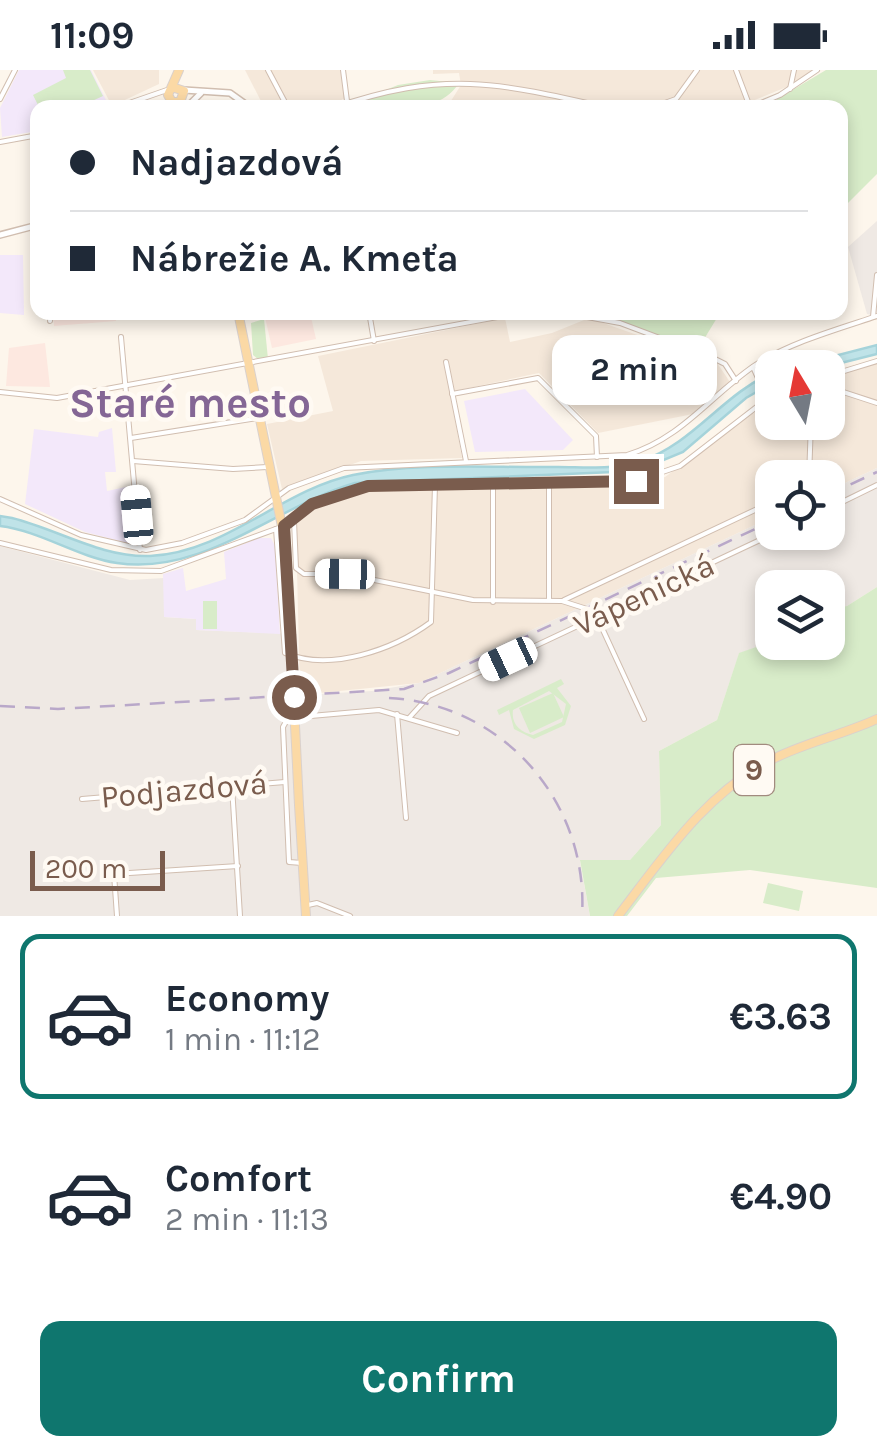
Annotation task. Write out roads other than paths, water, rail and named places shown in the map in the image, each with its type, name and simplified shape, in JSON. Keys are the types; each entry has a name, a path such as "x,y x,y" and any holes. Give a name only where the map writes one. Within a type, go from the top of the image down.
{"main road":[{"path":"177,98 179,70"},
{"path":"242,320 281,525 288,542 304,913"},
{"name":"9","path":"618,916 705,808 742,778 790,752 877,719"}],"street":[{"path":"0,98 16,70"},
{"path":"268,70 284,100"},
{"path":"343,70 347,100"},
{"path":"673,100 698,70"},
{"path":"790,89 794,70"},
{"path":"765,100 817,70"},
{"path":"738,71 747,100"},
{"path":"350,100 400,81 462,77 571,100"},
{"path":"136,100 147,96 177,98 201,92 230,93 240,100"},
{"path":"147,96 177,98"},
{"path":"0,142 30,136"},
{"path":"0,234 30,228"},
{"path":"0,499 82,536 140,550 170,547 245,520 344,468 597,457 656,446 687,426 753,367 875,317 877,276"},
{"path":"370,320 374,341"},
{"path":"0,392 58,398 483,320"},
{"path":"607,320 724,364 736,381"},
{"path":"121,337 140,550"},
{"path":"845,371 877,361"},
{"path":"446,362 466,462"},
{"path":"753,367 755,372"},
{"path":"452,394 538,378 596,436 597,457"},
{"path":"845,393 877,403"},
{"path":"0,543 111,570 151,572 181,566 294,520 312,504 356,488 658,476 680,466 755,405"},
{"path":"130,438 262,417"},
{"path":"132,461 243,470 272,466"},
{"path":"549,600 550,482"},
{"path":"493,483 493,602"},
{"path":"281,525 285,653 300,659 357,656 426,627 434,615 435,484"},
{"path":"845,501 877,486"},
{"path":"562,601 755,510"},
{"path":"294,520 288,542 296,568 304,574 345,574 493,602 549,600 587,608 597,617 644,719"},
{"name":"Vápenická","path":"409,718 429,696 755,542"},
{"path":"302,863 288,862 284,727 291,716 371,710 457,733"},
{"path":"397,714 406,818"},
{"name":"Podjazdová","path":"82,799 286,782"},
{"path":"232,786 240,916"},
{"path":"117,916 114,874 238,866"},
{"path":"303,882 316,903 350,916"},
{"path":"304,913 316,903"}],"water":[{"path":"877,345 877,354 845,362 845,353"},
{"path":"754,382 755,393 683,452 637,471 355,483 239,537 180,559 149,564 117,563 0,526 0,516 115,552 150,556 178,552 229,533 302,493 353,475 429,467 631,464 677,443"}],"railway":[{"path":"845,487 877,472"},
{"path":"0,706 58,709 404,689 449,673 755,529"},
{"path":"389,698 431,704 469,719 502,740 531,767 554,799 571,835 580,874 582,916"}],"district":[{"name":"Staré mesto","path":"190,403"}]}
